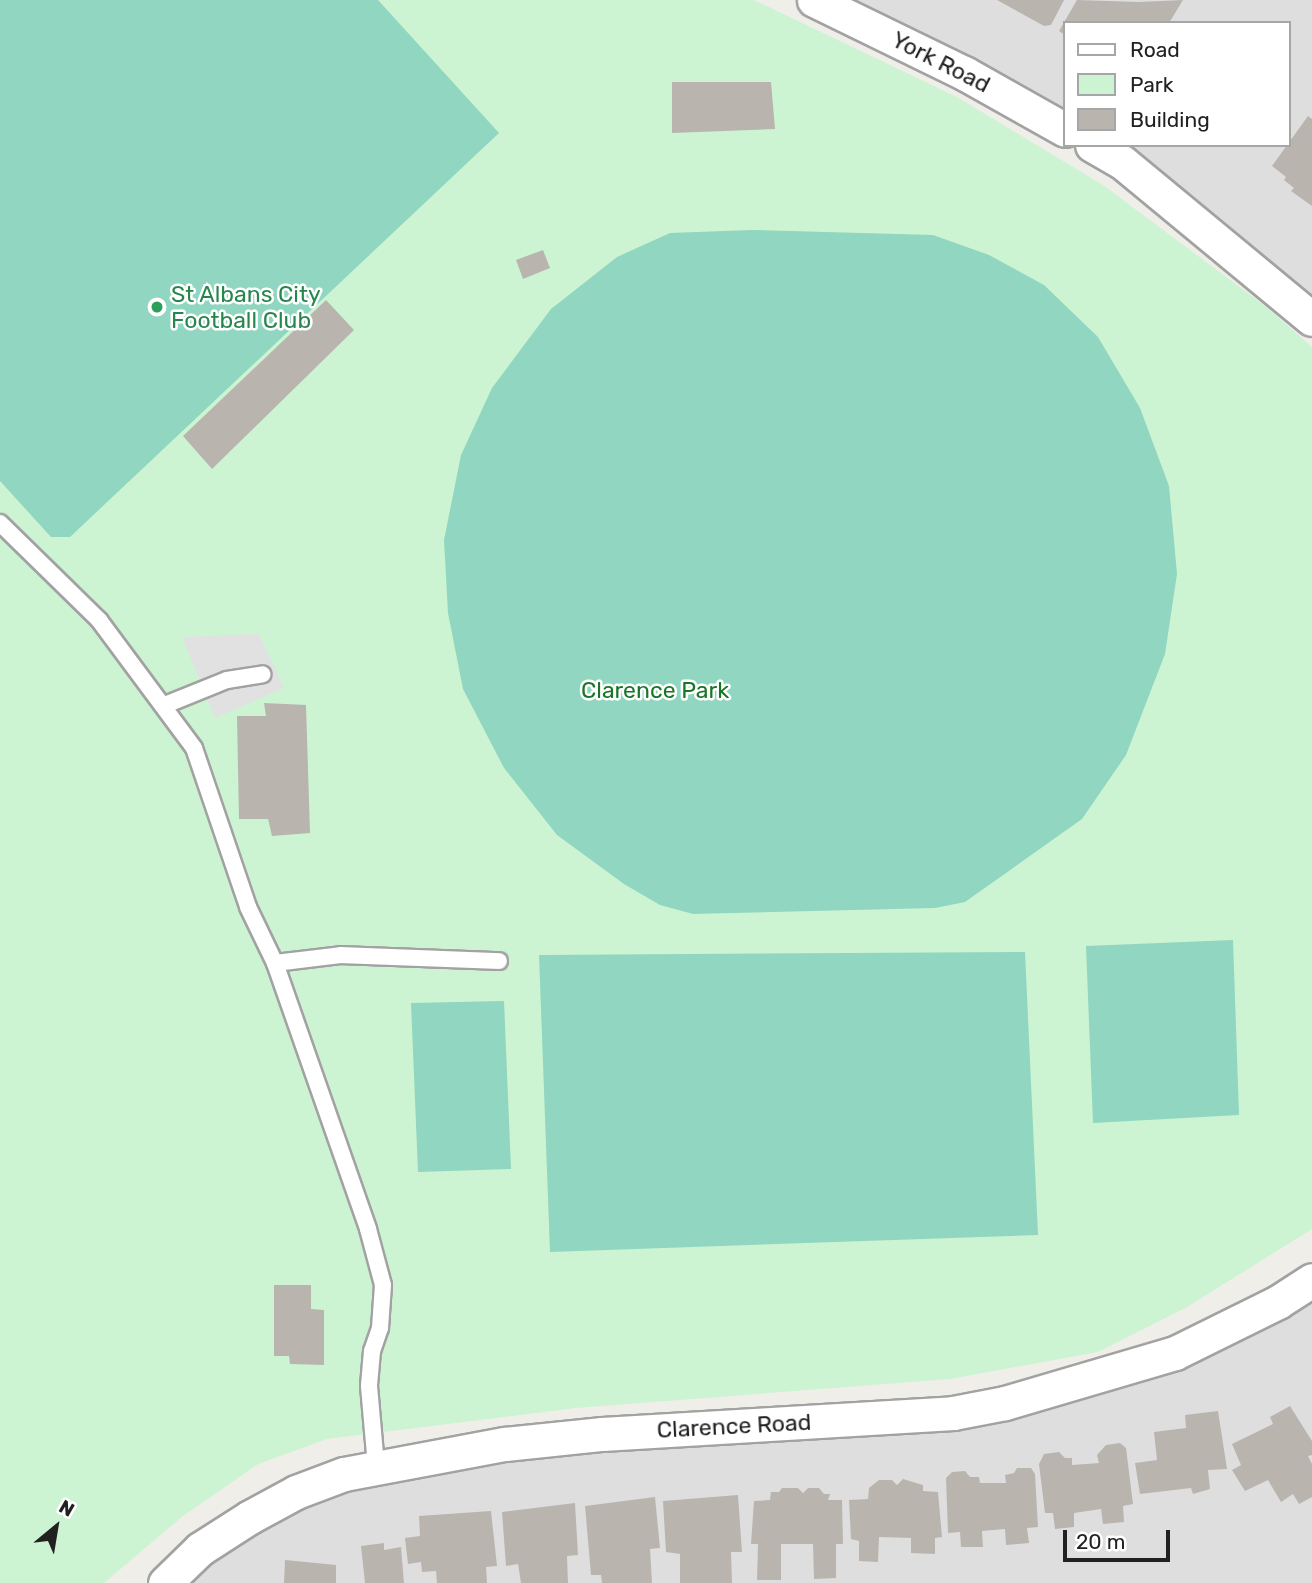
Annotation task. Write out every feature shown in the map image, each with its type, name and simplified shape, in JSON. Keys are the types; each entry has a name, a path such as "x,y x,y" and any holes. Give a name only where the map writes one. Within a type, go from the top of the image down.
{"street":[{"name":"York Road","path":"814,0 964,73 1064,129"},
{"path":"1096,147 1122,162 1312,319"},
{"name":"Clarence Road","path":"165,1583 200,1549 250,1517 296,1492 344,1474 505,1444 590,1435 953,1413 1005,1403 1175,1353 1278,1302 1312,1280"}],"lane":[{"path":"0,523 99,620 165,705 194,748 248,906 275,963 368,1229 383,1285 380,1328 372,1351 369,1386 376,1466"},
{"path":"165,705 228,680 263,674"},
{"path":"275,963 341,955 499,961"}],"shaded area":[{"path":"819,0 1312,0 1312,310 1106,147 1291,147 1291,21 1064,21 1064,123"},
{"path":"259,634 284,688 215,718 182,637"},
{"path":"1312,1280 1312,1583 165,1583 344,1474 1005,1403"}],"green space":[{"name":"Clarence Park","path":"0,0 754,0 957,97 1103,185 1265,306 1312,347 1312,1229 1187,1307 1098,1352 950,1379 576,1408 327,1439 258,1464 183,1516 104,1583 0,1583"},
{"name":"St Albans City Football Club","path":"0,0 378,0 499,133 70,537 51,537 0,481"},
{"path":"752,230 933,235 989,255 1044,285 1098,337 1140,408 1169,486 1177,574 1165,654 1126,755 1082,819 965,902 935,908 693,914 660,905 624,884 557,835 504,768 463,689 448,613 444,540 461,455 492,388 551,309 617,257 670,233"},
{"path":"1233,940 1239,1115 1093,1123 1086,946"},
{"path":"1025,952 1038,1235 550,1252 539,955"},
{"path":"504,1001 511,1169 418,1172 411,1003"}],"building":[{"path":"997,0 1064,0 1051,25 1044,26"},
{"path":"1077,0 1183,0 1170,21 1065,21"},
{"path":"672,82 771,82 775,129 672,133"},
{"path":"1308,116 1312,119 1312,206 1291,191 1294,188 1284,180 1286,177 1272,166 1286,147 1291,147 1291,140"},
{"path":"543,250 550,268 523,279 516,260"},
{"path":"326,300 354,330 212,469 183,436"},
{"path":"264,703 306,705 310,833 272,836 268,819 239,819 237,716 266,716"},
{"path":"274,1285 311,1285 311,1309 324,1310 324,1365 290,1364 289,1356 274,1356"},
{"path":"1290,1406 1312,1441 1312,1455 1308,1456 1312,1464 1312,1497 1299,1504 1293,1494 1281,1502 1268,1480 1245,1491 1232,1470 1241,1465 1232,1444 1273,1424 1270,1417"},
{"path":"1218,1411 1227,1469 1208,1470 1210,1489 1193,1494 1191,1488 1140,1494 1135,1463 1157,1460 1154,1432 1186,1428 1185,1415"},
{"path":"1120,1443 1126,1448 1133,1504 1123,1506 1124,1522 1103,1524 1101,1509 1074,1513 1074,1527 1055,1529 1053,1513 1045,1513 1039,1464 1044,1454 1059,1452 1065,1458 1072,1458 1072,1465 1099,1463 1097,1455 1106,1445"},
{"path":"1017,1468 1031,1468 1035,1474 1038,1527 1027,1528 1029,1543 1006,1545 1005,1529 982,1531 983,1547 961,1547 960,1532 948,1533 946,1478 952,1472 965,1471 970,1477 979,1477 980,1483 1006,1483 1005,1475 1014,1473"},
{"path":"903,1479 923,1485 923,1491 938,1492 942,1537 935,1538 935,1554 911,1553 911,1538 879,1537 878,1562 859,1561 859,1541 851,1539 849,1500 868,1499 869,1488 879,1480 892,1480 897,1485"},
{"path":"782,1488 798,1488 803,1493 808,1488 819,1488 824,1494 830,1494 828,1500 842,1500 843,1544 836,1544 836,1578 814,1579 813,1544 781,1544 781,1580 757,1580 758,1544 751,1544 754,1501 770,1500 771,1492 779,1492"},
{"path":"738,1495 742,1552 731,1552 732,1583 680,1583 680,1554 666,1552 663,1501"},
{"path":"655,1497 660,1548 650,1549 652,1583 602,1583 601,1575 591,1575 585,1506"},
{"path":"575,1503 578,1555 567,1556 568,1583 521,1583 518,1564 506,1566 502,1512"},
{"path":"491,1511 497,1566 486,1567 487,1583 437,1583 436,1571 422,1572 421,1562 408,1564 405,1538 420,1536 419,1516"},
{"path":"384,1543 384,1550 401,1547 404,1583 365,1583 361,1546"},
{"path":"285,1560 336,1565 336,1583 284,1583"}],"place":[{"name":"St Albans City Football Club","path":"157,307"}]}
